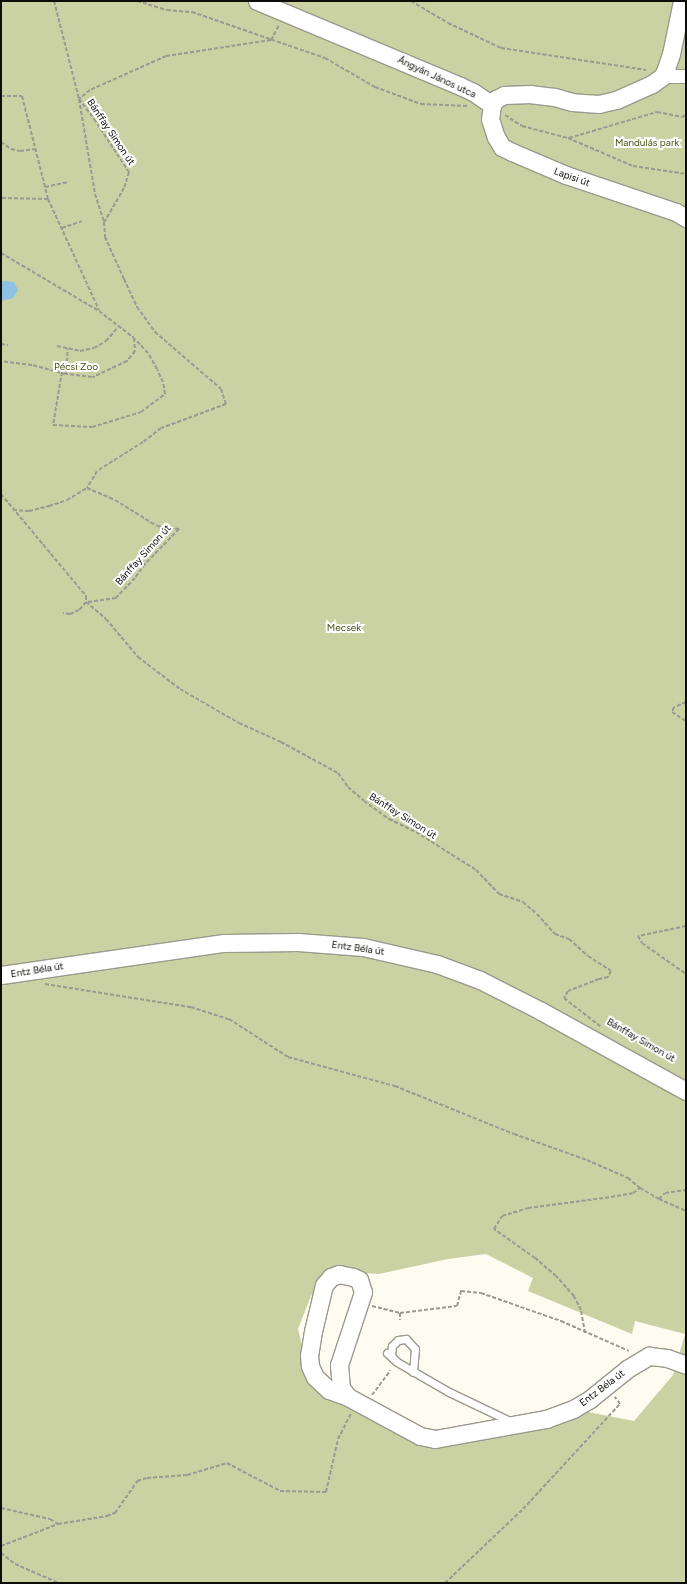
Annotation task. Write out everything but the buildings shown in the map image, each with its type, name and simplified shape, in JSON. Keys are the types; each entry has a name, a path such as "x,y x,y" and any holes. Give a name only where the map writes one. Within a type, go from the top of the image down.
{"street":[{"name":"Ángyán János utca","path":"257,1 460,86 473,92 492,105"},
{"path":"492,105 496,99 504,95 515,94 531,94 572,102 598,104 616,100 652,84 664,74 671,54 682,1"},
{"path":"664,74 686,76"},
{"name":"Lapisi út","path":"492,105 490,119 496,137 502,147 566,175 676,212 686,218"},
{"name":"Entz Béla út","path":"1,975 224,943 298,942 363,947 437,964 480,980 541,1011 686,1091"},
{"name":"Entz Béla út","path":"361,1302 363,1292 359,1280 347,1275 339,1274 331,1277 324,1286 310,1343 310,1360 315,1377 329,1390 352,1400 420,1436 435,1439 465,1435 546,1419 573,1409 627,1369 649,1356 667,1358 686,1366"},
{"path":"352,1400 341,1388 339,1365 361,1302"}],"lane":[{"path":"397,1362 391,1355 392,1346 398,1340 406,1339 416,1349 413,1372"},
{"path":"386,1353 397,1362 448,1392 516,1424"}],"path":[{"path":"14,510 29,511 67,500 87,488 97,471 143,442 161,428 226,404 221,389 155,332 137,307 105,237 104,222 95,194 79,99 54,1"},
{"name":"Bánffay Simon út","path":"104,222 124,188 129,172 79,99 90,90 166,56 271,40 192,12 168,10 138,1"},
{"path":"411,1 448,23 501,48 581,59 664,74"},
{"path":"1,96 22,96 48,199 99,311"},
{"path":"568,138 657,112 682,117 686,115"},
{"path":"1,142 11,149 20,150 35,148"},
{"path":"45,188 68,182"},
{"path":"1,198 48,199"},
{"path":"62,228 82,222"},
{"path":"1,254 99,311 134,338 148,352 163,382 165,394 141,412 92,427 53,425 62,372"},
{"path":"56,346 80,351 94,348 106,341 118,327"},
{"path":"1,361 66,374 92,377 127,361 135,351 134,338"},
{"path":"1,344 8,345"},
{"path":"66,374 68,348"},
{"name":"Bánffay Simon út","path":"86,602 116,598 135,578 145,564 179,529 157,526 115,500 87,488"},
{"path":"1,494 72,577 86,596 86,602 80,610 70,614 63,613"},
{"name":"Bánffay Simon út","path":"86,602 106,619 138,657 180,689 239,723 281,742 338,773 348,787 364,801 390,819 416,832 471,866 499,894 523,902 537,914 555,934 569,939 588,956 611,971 608,977 568,991 564,998 604,1028"},
{"path":"686,702 674,707 672,712 686,722"},
{"path":"686,926 638,936 642,943 686,974"},
{"path":"38,982 191,1007 229,1019 288,1058 395,1086 514,1134 587,1160 628,1178 640,1188 659,1199 686,1211"},
{"path":"586,1333 581,1310 574,1296 556,1276 535,1258 494,1229 502,1216 528,1208 611,1198 633,1193 640,1188"},
{"path":"659,1199 665,1193 686,1190"},
{"path":"361,1302 400,1313 457,1306 461,1291 481,1293 561,1321 630,1352"},
{"path":"400,1313 400,1320"},
{"path":"1,1546 58,1524 107,1516 114,1513 137,1481 147,1478 186,1475 226,1463 280,1492 326,1492 338,1439 352,1400 369,1399 397,1362"},
{"path":"445,1583 523,1509 620,1404 607,1385"},
{"path":"1,1508 50,1519 58,1524"},
{"path":"1,1553 16,1564 59,1583"}],"green space":[{"name":"Mecsek","path":"1,1 686,1 686,1583 1,1583","holes":["486,1254 533,1278 528,1291 632,1334 635,1321 685,1334 673,1375 634,1421 573,1409 420,1436 310,1376 298,1329 311,1296 327,1275 335,1271 379,1274 448,1259"]}],"water":[{"path":"1,282 14,282 18,290 13,298 1,301"}],"park label":[{"name":"Mandulás park","path":"647,143"},
{"name":"Pécsi Zoo","path":"76,367"}]}
